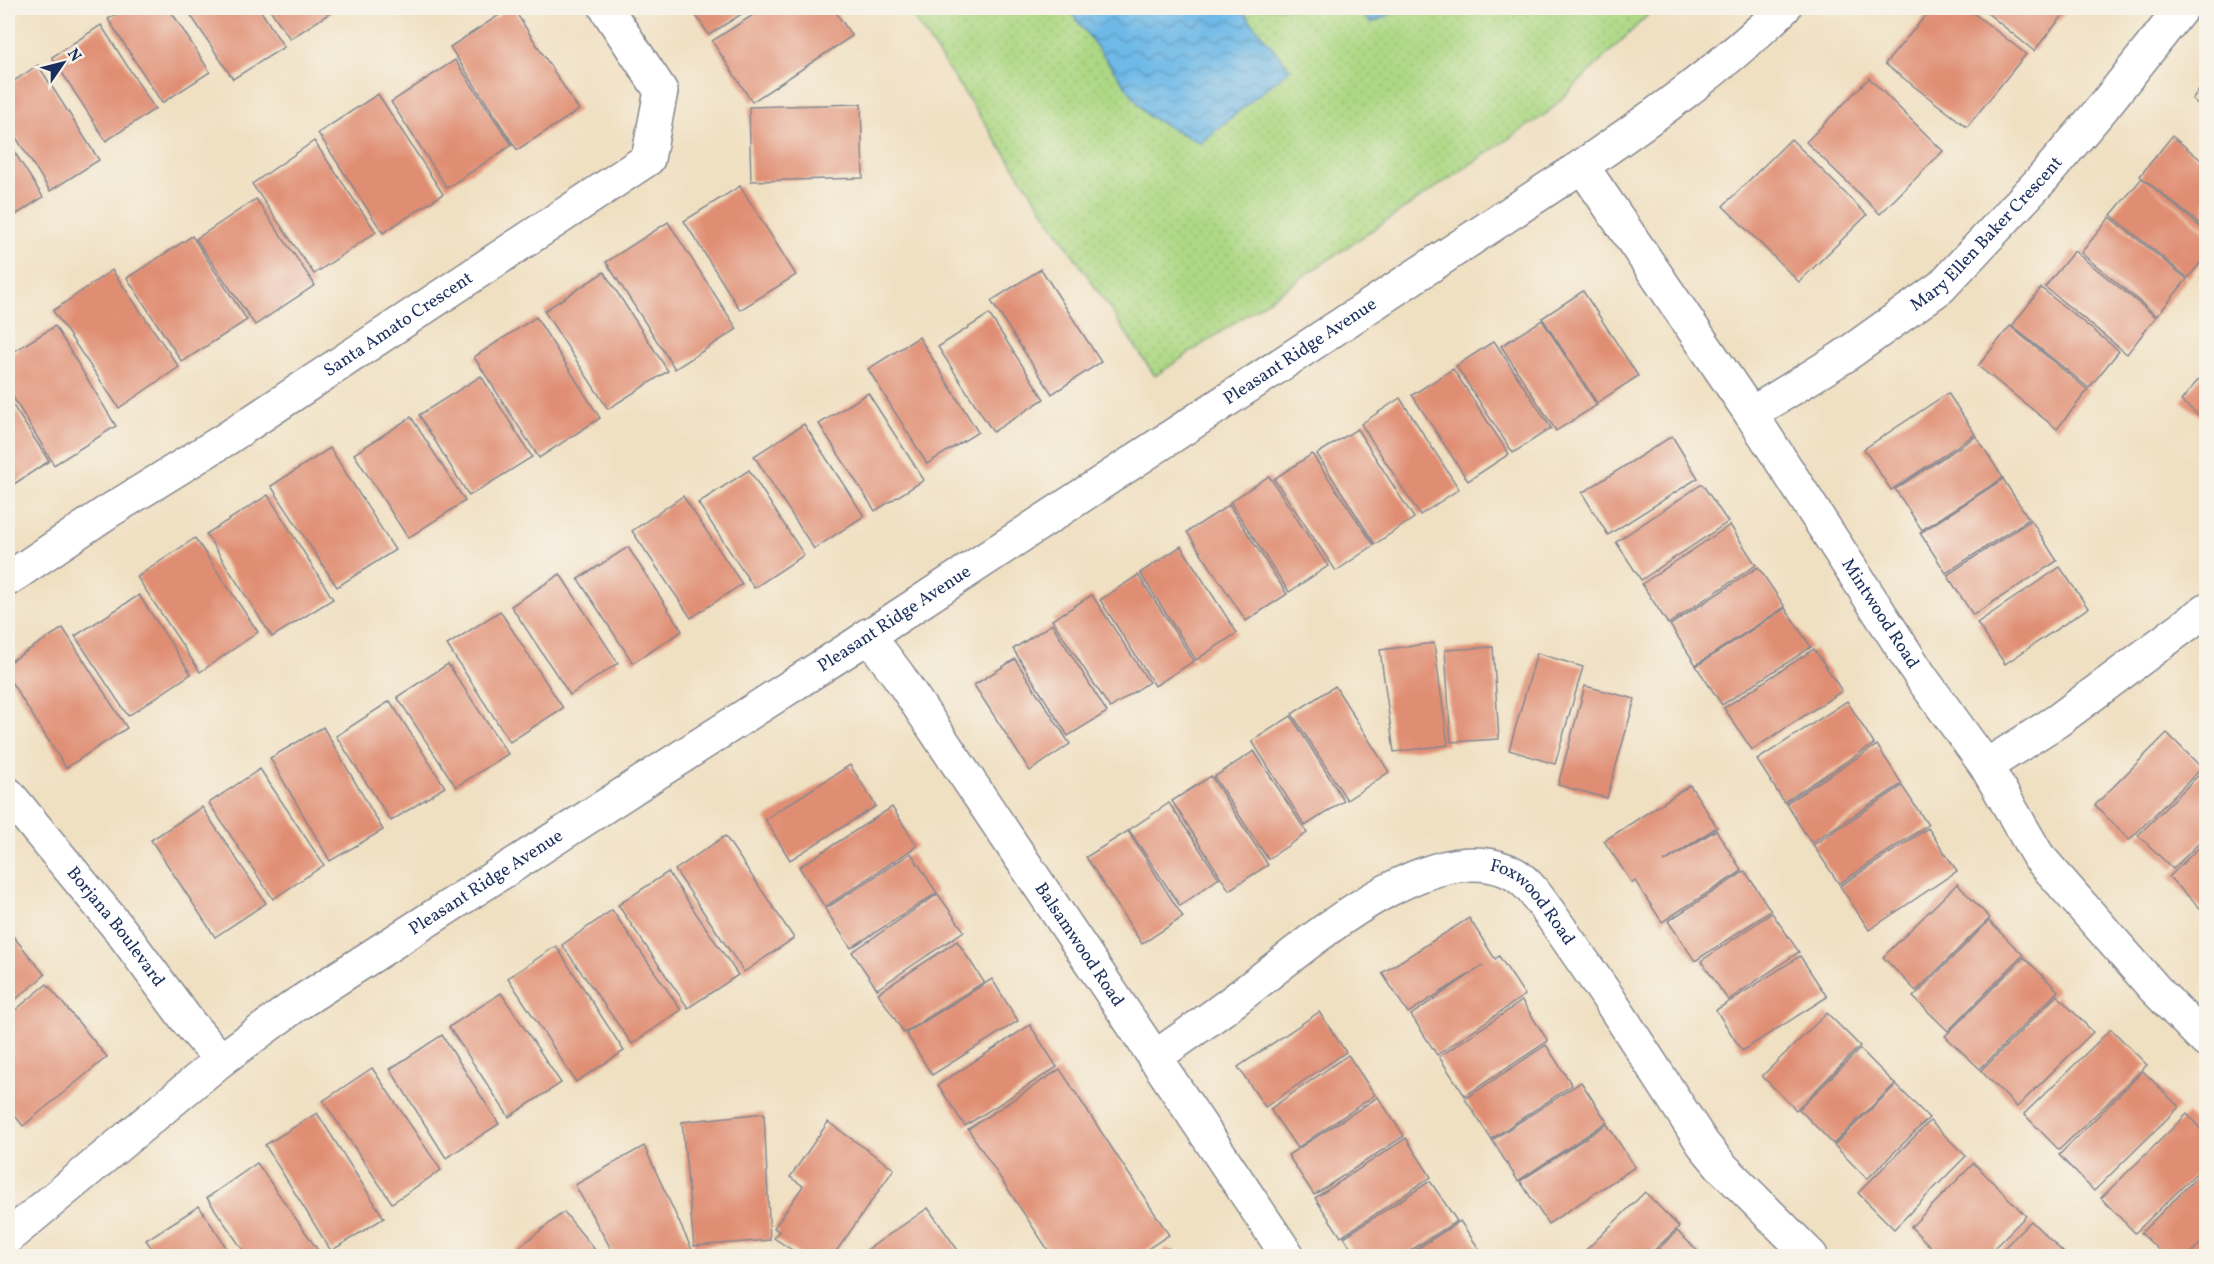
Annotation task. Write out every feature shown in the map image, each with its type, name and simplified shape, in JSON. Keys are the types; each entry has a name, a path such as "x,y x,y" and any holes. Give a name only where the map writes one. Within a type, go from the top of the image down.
{"street":[{"name":"Santa Amato Crescent","path":"8,579 106,513 225,439 648,159 661,91 606,8"},
{"name":"Pleasant Ridge Avenue","path":"8,1237 221,1060 296,1005 868,635 1582,166 1643,124 1721,65 1784,8"},
{"name":"Mary Ellen Baker Crescent","path":"1751,414 1843,357 1941,287 2051,169 2182,8"},
{"name":"Mintwood Road","path":"1582,166 1751,414 1920,677 1986,766 2038,856 2155,989 2206,1041"},
{"path":"1986,766 2057,721 2206,610"},
{"name":"Balsamwood Road","path":"868,635 898,675 1288,1257"},
{"name":"Borjana Boulevard","path":"8,794 121,931 189,1023 221,1060"},
{"name":"Foxwood Road","path":"1154,1058 1240,996 1317,936 1382,894 1415,877 1444,868 1482,865 1507,870 1528,886 1548,911 1713,1157 1811,1257"}],"green space":[{"path":"907,8 1655,8 1547,113 1155,376"}],"water":[{"path":"1068,8 1240,8 1290,69 1200,143 1148,116"},
{"path":"1357,8 1403,8 1371,23"}],"building":[{"path":"126,8 169,8 210,72 162,103 108,19"},
{"path":"186,8 259,8 284,47 233,79"},
{"path":"269,8 338,8 290,39"},
{"path":"513,8 579,110 517,150 450,47"},
{"path":"691,8 751,8 709,35"},
{"path":"764,8 833,8 852,36 752,102 712,41"},
{"path":"1932,8 1967,8 2026,54 1967,127 1885,64"},
{"path":"1981,8 2069,8 2034,51"},
{"path":"101,25 155,109 106,141 52,57"},
{"path":"455,60 512,145 447,188 391,102"},
{"path":"38,65 99,160 50,191 8,125 8,85"},
{"path":"1869,78 1943,151 1880,214 1806,142"},
{"path":"2206,81 2206,111 2192,99"},
{"path":"378,94 443,194 383,233 318,133"},
{"path":"861,104 863,178 751,181 749,107"},
{"path":"2172,136 2206,164 2206,229 2140,176"},
{"path":"1791,139 1867,215 1799,282 1723,206"},
{"path":"314,141 376,232 314,274 252,184"},
{"path":"8,142 43,197 8,220"},
{"path":"2142,178 2206,232 2206,256 2188,278 2111,215"},
{"path":"740,186 796,275 740,310 684,221"},
{"path":"256,199 315,285 255,325 196,239"},
{"path":"2110,217 2187,279 2157,316 2081,253"},
{"path":"668,222 737,329 675,369 606,262"},
{"path":"192,236 247,320 182,362 127,278"},
{"path":"2074,251 2156,317 2127,354 2045,287"},
{"path":"1041,269 1101,362 1052,394 991,301"},
{"path":"112,270 179,367 119,408 53,311"},
{"path":"604,272 668,371 608,409 544,311"},
{"path":"2041,288 2119,351 2089,388 2012,326"},
{"path":"1583,291 1638,376 1597,403 1542,318"},
{"path":"989,314 1044,399 993,432 938,347"},
{"path":"536,317 600,418 539,458 474,357"},
{"path":"1542,320 1597,405 1556,431 1501,346"},
{"path":"55,326 116,426 54,465 8,389 8,355"},
{"path":"2010,326 2088,390 2057,429 1978,366"},
{"path":"919,337 978,432 927,464 868,369"},
{"path":"1494,341 1551,428 1513,453 1456,366"},
{"path":"1453,369 1509,454 1468,481 1412,395"},
{"path":"2206,370 2206,421 2181,401"},
{"path":"481,376 532,457 469,496 419,415"},
{"path":"868,393 924,480 875,511 819,424"},
{"path":"1948,393 1975,434 1891,490 1864,449"},
{"path":"8,398 49,461 8,488"},
{"path":"1400,398 1459,489 1420,515 1361,424"},
{"path":"411,417 465,501 408,538 354,454"},
{"path":"804,424 864,516 814,549 754,456"},
{"path":"1357,429 1414,518 1375,544 1317,454"},
{"path":"1672,436 1698,478 1608,535 1582,493"},
{"path":"1976,436 2003,478 1922,530 1895,489"},
{"path":"330,448 395,550 337,587 271,486"},
{"path":"1312,454 1374,545 1336,571 1274,479"},
{"path":"749,470 804,555 754,588 698,503"},
{"path":"1269,476 1328,566 1289,592 1230,502"},
{"path":"2003,479 2029,519 1946,573 1920,533"},
{"path":"1702,484 1728,522 1641,580 1616,542"},
{"path":"268,495 333,599 272,637 206,534"},
{"path":"683,496 742,584 691,618 632,531"},
{"path":"1229,505 1287,594 1246,621 1187,532"},
{"path":"2031,520 2057,561 1973,615 1947,575"},
{"path":"1730,525 1756,565 1668,624 1642,584"},
{"path":"195,538 258,632 200,672 137,577"},
{"path":"1181,546 1237,633 1196,660 1140,573"},
{"path":"628,547 682,631 633,663 578,579"},
{"path":"1758,567 1785,607 1696,665 1670,625"},
{"path":"2060,567 2088,608 2005,664 1977,623"},
{"path":"560,574 618,663 570,695 511,606"},
{"path":"1138,575 1194,661 1155,686 1100,600"},
{"path":"139,595 191,674 128,716 75,636"},
{"path":"1092,595 1149,682 1110,708 1052,620"},
{"path":"1785,608 1811,647 1722,705 1696,666"},
{"path":"500,611 563,708 510,742 447,645"},
{"path":"1052,624 1107,712 1068,736 1013,649"},
{"path":"63,628 127,728 66,768 8,677 8,663"},
{"path":"1434,643 1448,745 1394,752 1380,650"},
{"path":"1493,647 1499,739 1451,742 1445,650"},
{"path":"1814,649 1842,691 1752,750 1724,708"},
{"path":"1537,653 1583,667 1555,764 1509,750"},
{"path":"1015,659 1070,744 1030,771 974,685"},
{"path":"448,664 508,754 456,787 397,697"},
{"path":"1335,686 1389,772 1347,800 1292,714"},
{"path":"1585,686 1635,699 1607,798 1558,785"},
{"path":"390,701 445,787 391,821 336,736"},
{"path":"1847,701 1874,744 1784,802 1757,760"},
{"path":"1291,716 1344,801 1305,826 1252,741"},
{"path":"323,727 383,830 330,861 270,758"},
{"path":"2167,733 2202,768 2129,840 2095,805"},
{"path":"1877,745 1902,784 1811,843 1786,803"},
{"path":"1254,751 1307,833 1268,859 1214,777"},
{"path":"850,765 876,806 790,860 765,819"},
{"path":"260,769 324,865 273,899 209,803"},
{"path":"2205,769 2206,836 2173,869 2138,835"},
{"path":"1211,776 1268,865 1229,890 1172,801"},
{"path":"1690,785 1717,827 1664,862 1716,830 1742,871 1662,922 1635,881 1632,883 1604,841"},
{"path":"1902,786 1928,825 1839,884 1813,845"},
{"path":"1169,803 1219,878 1180,906 1129,830"},
{"path":"202,807 266,903 215,937 151,840"},
{"path":"892,807 917,846 825,907 799,867"},
{"path":"1928,828 1957,871 1869,930 1840,886"},
{"path":"1128,831 1183,917 1142,944 1086,857"},
{"path":"725,836 794,938 744,972 675,870"},
{"path":"2206,840 2206,911 2205,913 2169,877"},
{"path":"911,853 937,893 851,948 825,909"},
{"path":"1745,871 1771,911 1695,961 1668,921"},
{"path":"668,872 738,975 688,1008 618,905"},
{"path":"1957,884 1990,918 1916,991 1883,957"},
{"path":"938,894 964,931 877,989 852,952"},
{"path":"612,910 681,1010 632,1044 562,945"},
{"path":"1772,913 1799,952 1728,1000 1701,961"},
{"path":"1469,918 1495,959 1499,956 1525,995 1437,1055 1411,1015 1484,965 1408,1013 1382,973"},
{"path":"1989,921 2023,955 1948,1031 1913,997"},
{"path":"8,930 45,975 8,1006"},
{"path":"957,941 984,982 904,1033 878,993"},
{"path":"556,946 624,1051 576,1082 508,978"},
{"path":"1800,956 1827,997 1742,1051 1716,1010"},
{"path":"2024,957 2058,991 1980,1069 1945,1036"},
{"path":"992,979 1018,1021 932,1075 906,1033"},
{"path":"47,984 107,1057 23,1126 8,1107 8,1016"},
{"path":"501,993 561,1083 509,1117 449,1027"},
{"path":"2057,995 2093,1032 2017,1107 1981,1071"},
{"path":"1522,1001 1548,1041 1465,1096 1439,1057"},
{"path":"1319,1012 1346,1052 1265,1107 1238,1067"},
{"path":"1827,1013 1860,1046 1796,1110 1762,1076"},
{"path":"1030,1025 1057,1067 965,1126 938,1085"},
{"path":"2111,1029 2147,1065 2059,1150 2024,1114"},
{"path":"442,1035 499,1124 446,1158 390,1069"},
{"path":"1546,1045 1572,1085 1491,1139 1465,1099"},
{"path":"1860,1049 1895,1084 1833,1144 1799,1109"},
{"path":"1348,1055 1375,1095 1297,1148 1270,1109"},
{"path":"372,1068 441,1170 392,1203 323,1101"},
{"path":"1060,1069 1169,1235 1137,1256 1052,1256 968,1129"},
{"path":"2143,1071 2179,1107 2094,1191 2059,1155"},
{"path":"1581,1082 1607,1122 1518,1181 1492,1140"},
{"path":"1896,1085 1929,1118 1867,1179 1834,1145"},
{"path":"1378,1097 1404,1136 1314,1195 1288,1155"},
{"path":"317,1113 384,1218 331,1251 265,1145"},
{"path":"764,1113 770,1240 694,1246 682,1122"},
{"path":"2187,1114 2206,1135 2206,1164 2135,1233 2101,1198"},
{"path":"1930,1121 1966,1156 1894,1229 1858,1193"},
{"path":"828,1122 894,1169 833,1256 801,1256 774,1238 779,1231 774,1228 803,1186 790,1177"},
{"path":"1607,1124 1635,1167 1548,1224 1520,1181"},
{"path":"1406,1138 1431,1177 1341,1237 1315,1198"},
{"path":"644,1146 693,1252 686,1256 615,1256 575,1185"},
{"path":"257,1163 322,1256 247,1256 207,1198"},
{"path":"1974,1163 2026,1216 1986,1256 1940,1256 1911,1227"},
{"path":"2206,1168 2206,1238 2188,1256 2165,1256 2141,1233"},
{"path":"1430,1181 1457,1221 1402,1256 1356,1256 1344,1237"},
{"path":"1645,1192 1679,1227 1648,1256 1580,1256"},
{"path":"199,1206 232,1256 157,1256 146,1240"},
{"path":"928,1208 962,1256 858,1256"},
{"path":"564,1212 600,1256 508,1256"},
{"path":"1460,1221 1484,1256 1406,1256"},
{"path":"2031,1221 2067,1256 1996,1256"},
{"path":"1677,1231 1703,1256 1651,1256"},
{"path":"1168,1248 1174,1256 1155,1256"}]}
